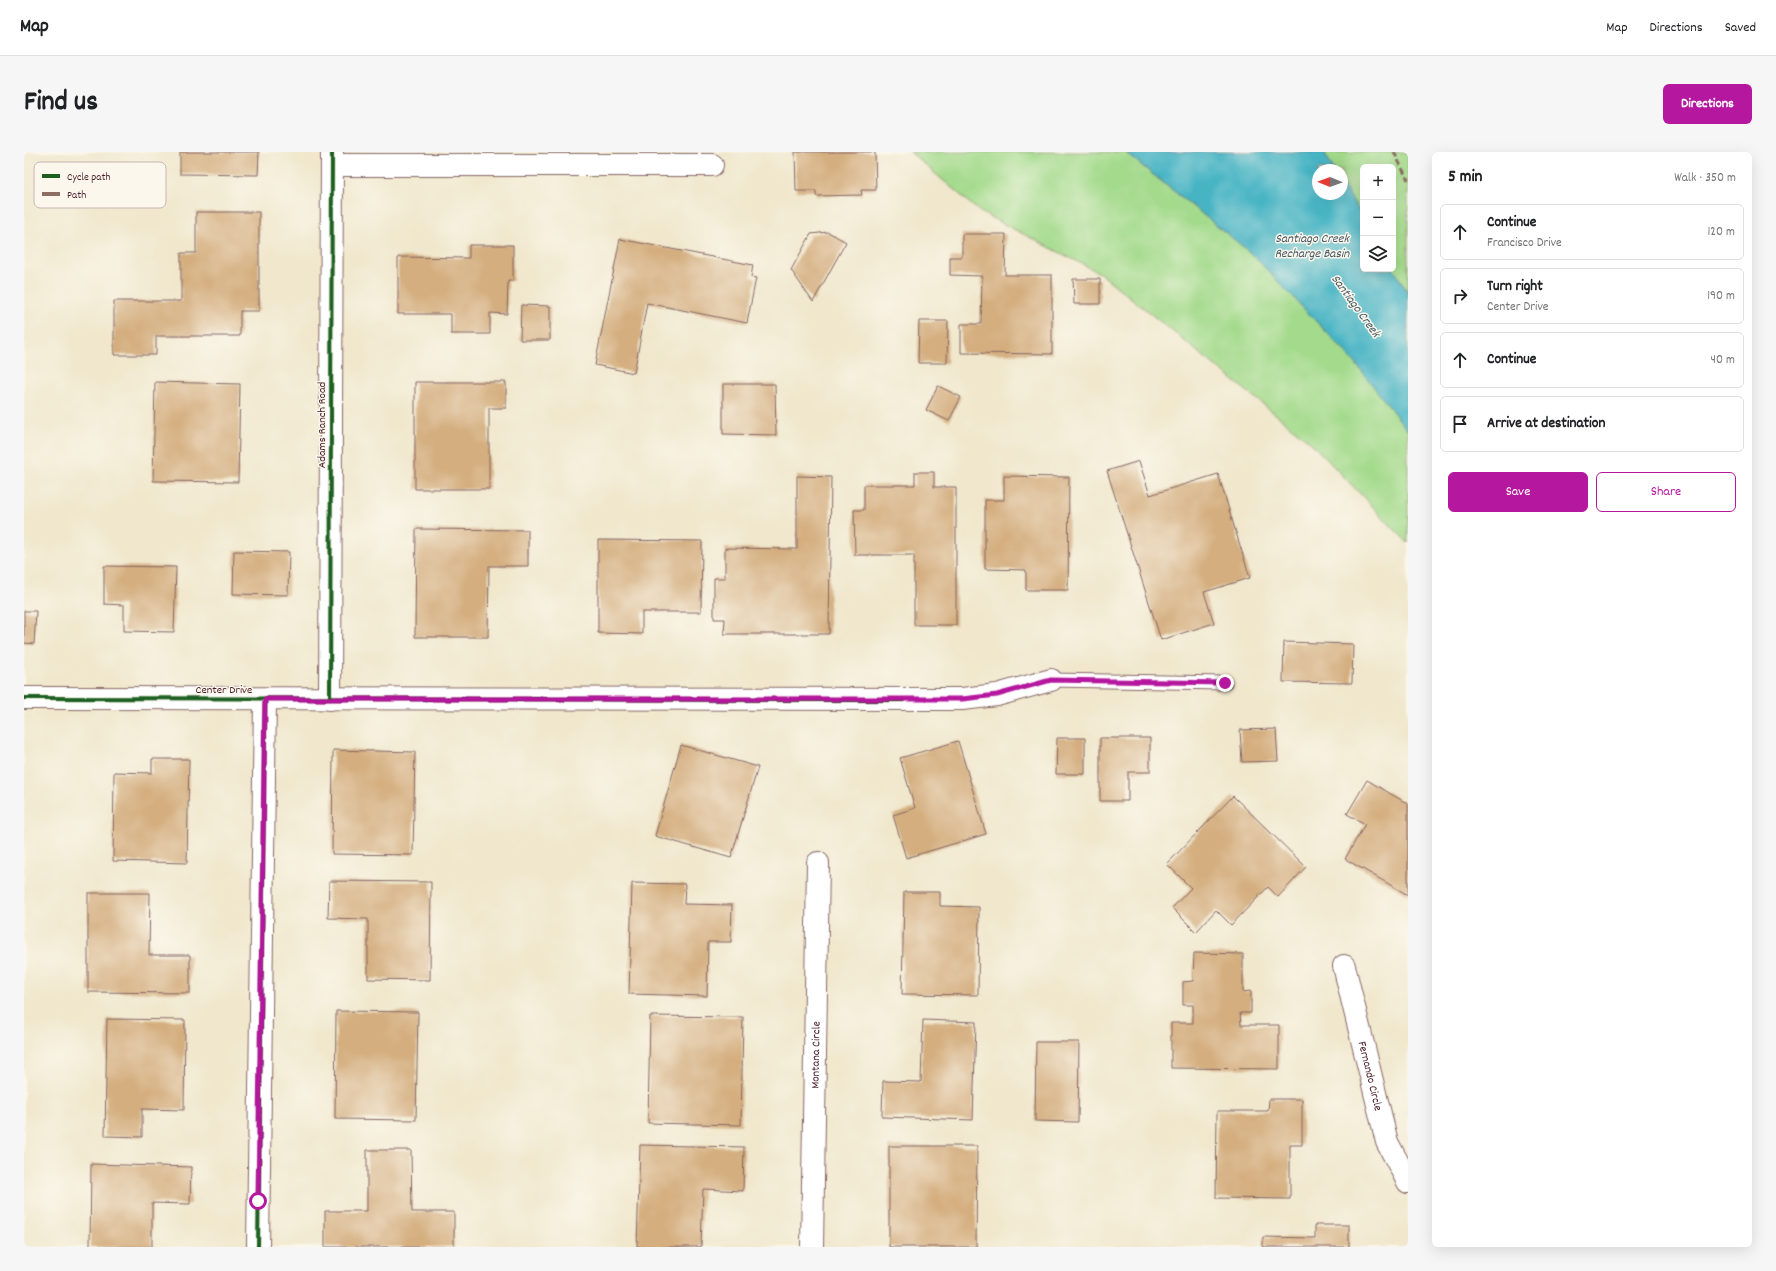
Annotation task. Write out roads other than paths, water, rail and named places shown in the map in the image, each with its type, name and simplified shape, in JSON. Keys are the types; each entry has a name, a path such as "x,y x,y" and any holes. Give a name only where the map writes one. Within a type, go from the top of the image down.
{"street":[{"path":"332,158 712,165"},
{"name":"Adams Ranch Road","path":"330,699 332,158"},
{"name":"Center Drive","path":"24,698 962,699 997,695 1051,680"},
{"path":"258,1247 265,699"},
{"name":"Montana Circle","path":"812,1247 818,863"},
{"name":"Fernando Circle","path":"1344,966 1387,1142 1408,1182"}],"lane":[{"path":"1051,680 1225,683"}],"water":[{"name":"Santiago Creek Recharge Basin","path":"1125,152 1324,152 1331,164 1312,164 1312,200 1348,200 1348,193 1360,212 1360,272 1395,272 1408,293 1408,431 1353,360 1251,253"}],"water label":[{"name":"Santiago Creek","path":"1357,305"}]}
